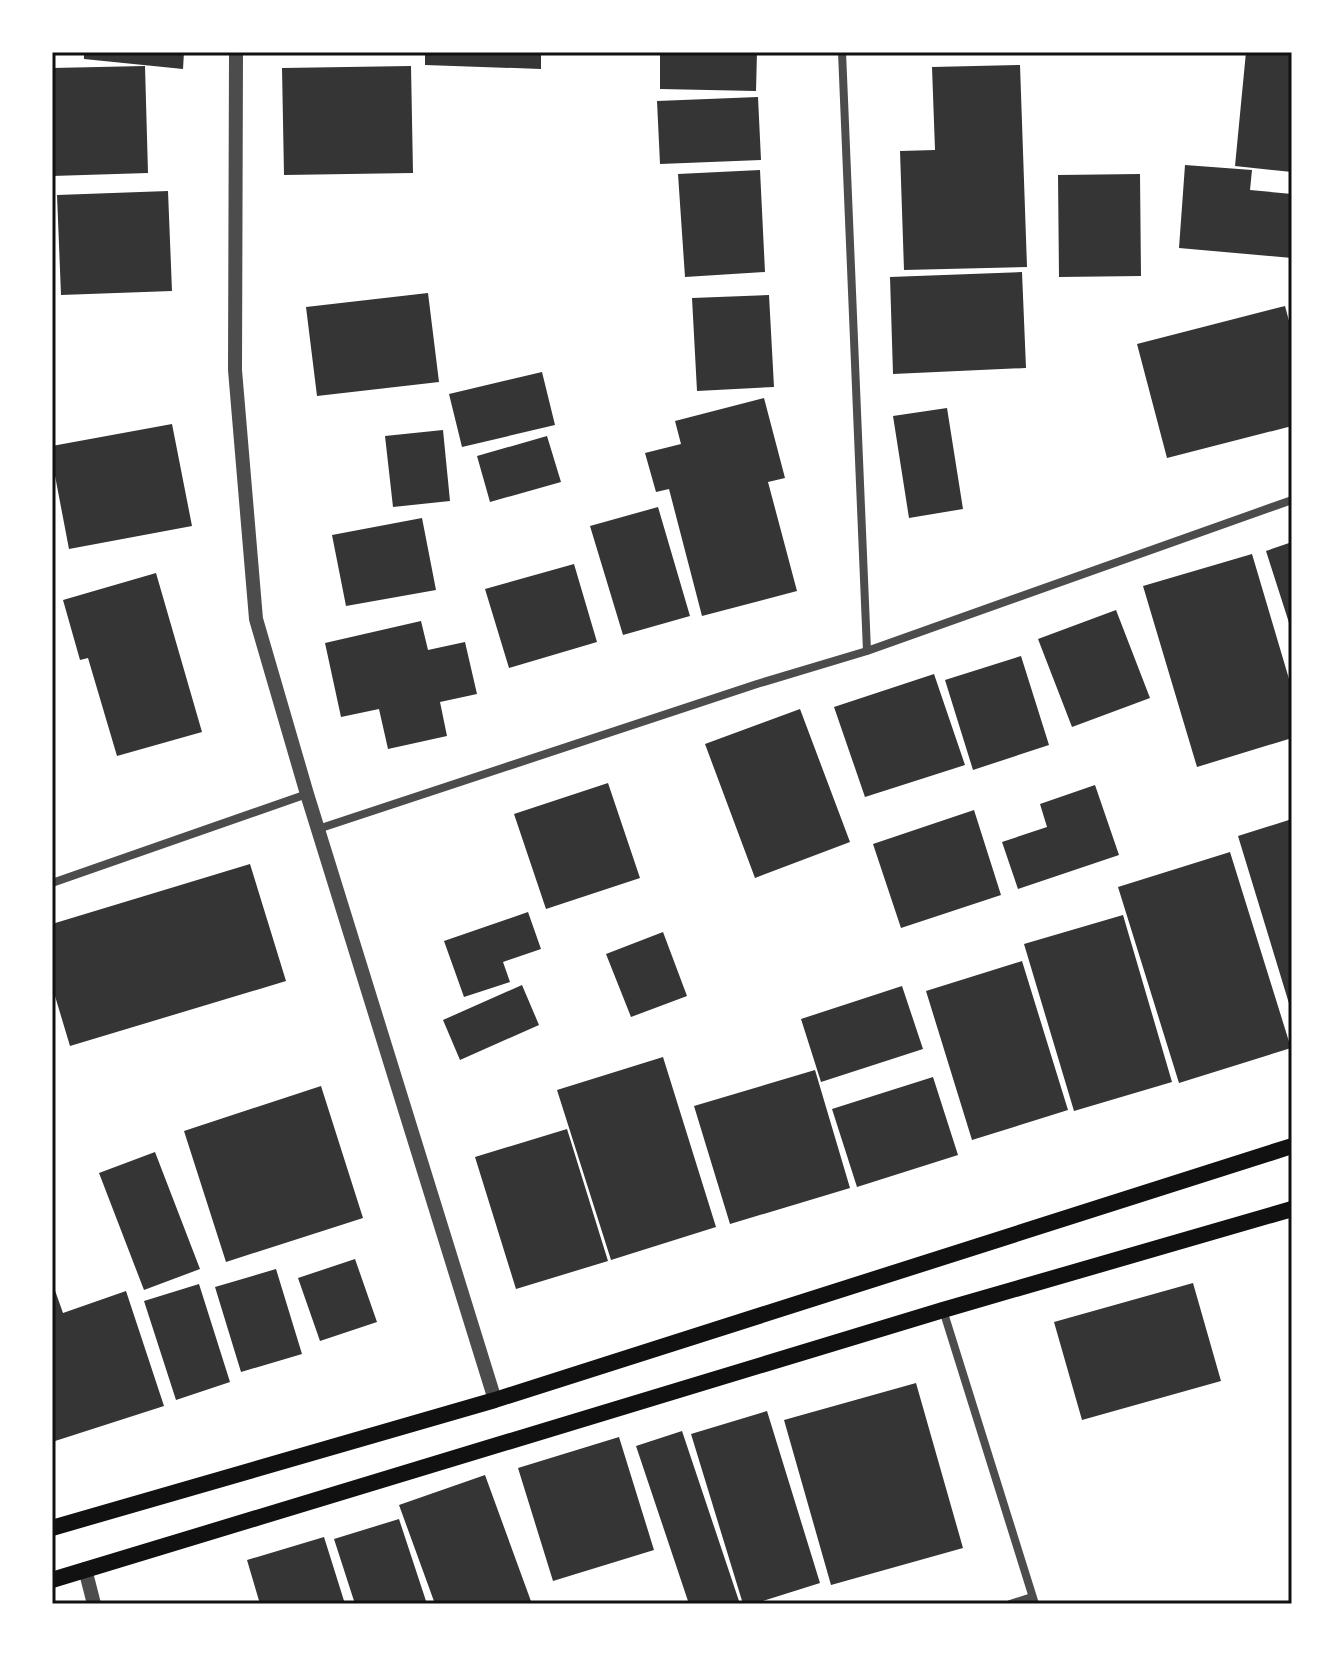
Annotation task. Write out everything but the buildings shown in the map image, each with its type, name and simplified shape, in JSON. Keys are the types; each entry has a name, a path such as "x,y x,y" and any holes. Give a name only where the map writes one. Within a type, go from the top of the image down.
{"main road":[{"path":"52,1528 495,1400 1292,1146"},
{"path":"52,1580 943,1310 1292,1209"}],"street":[{"path":"236,52 235,370 256,619 307,794 495,1400"},
{"path":"842,52 867,651"},
{"path":"318,829 757,684 867,651 1292,500"},
{"path":"52,883 307,794"},
{"path":"943,1310 1034,1600 1010,1604"},
{"path":"85,1569 94,1604"}]}
